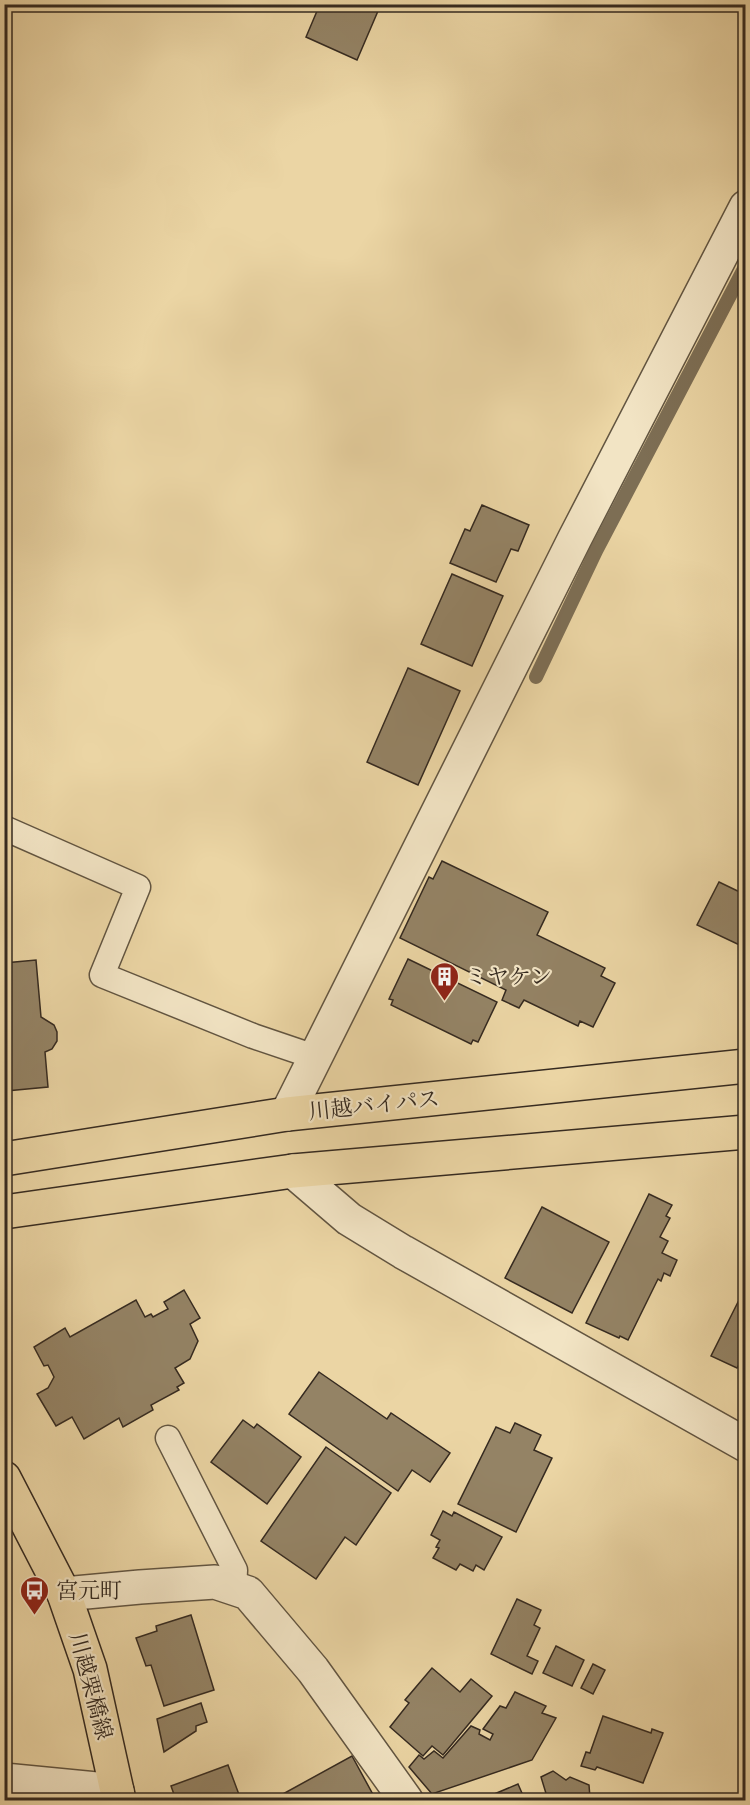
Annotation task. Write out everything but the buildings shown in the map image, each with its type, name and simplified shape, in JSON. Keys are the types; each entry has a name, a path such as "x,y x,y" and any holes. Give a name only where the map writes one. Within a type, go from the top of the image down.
{"main road":[{"name":"川越バイパス","path":"4,1159 288,1114 746,1066"},
{"path":"4,1212 292,1171 746,1132"},
{"name":"川越栗橋線","path":"4,1478 64,1594 90,1669 118,1796"}],"street":[{"path":"288,1114 570,549 746,207"},
{"path":"292,1171 349,1219 403,1252 746,1445"},
{"path":"64,1594 215,1582 249,1593 313,1670 406,1800"},
{"path":"4,1780 118,1796"}],"lane":[{"path":"4,828 138,887 102,975 252,1036 315,1057"},
{"path":"168,1438 235,1570 234,1589"}],"waterway":[{"path":"536,677 596,551 746,265"}],"place":[{"name":"ミヤケン","path":"444,1002"},
{"name":"宮元町","path":"35,1616"}]}
